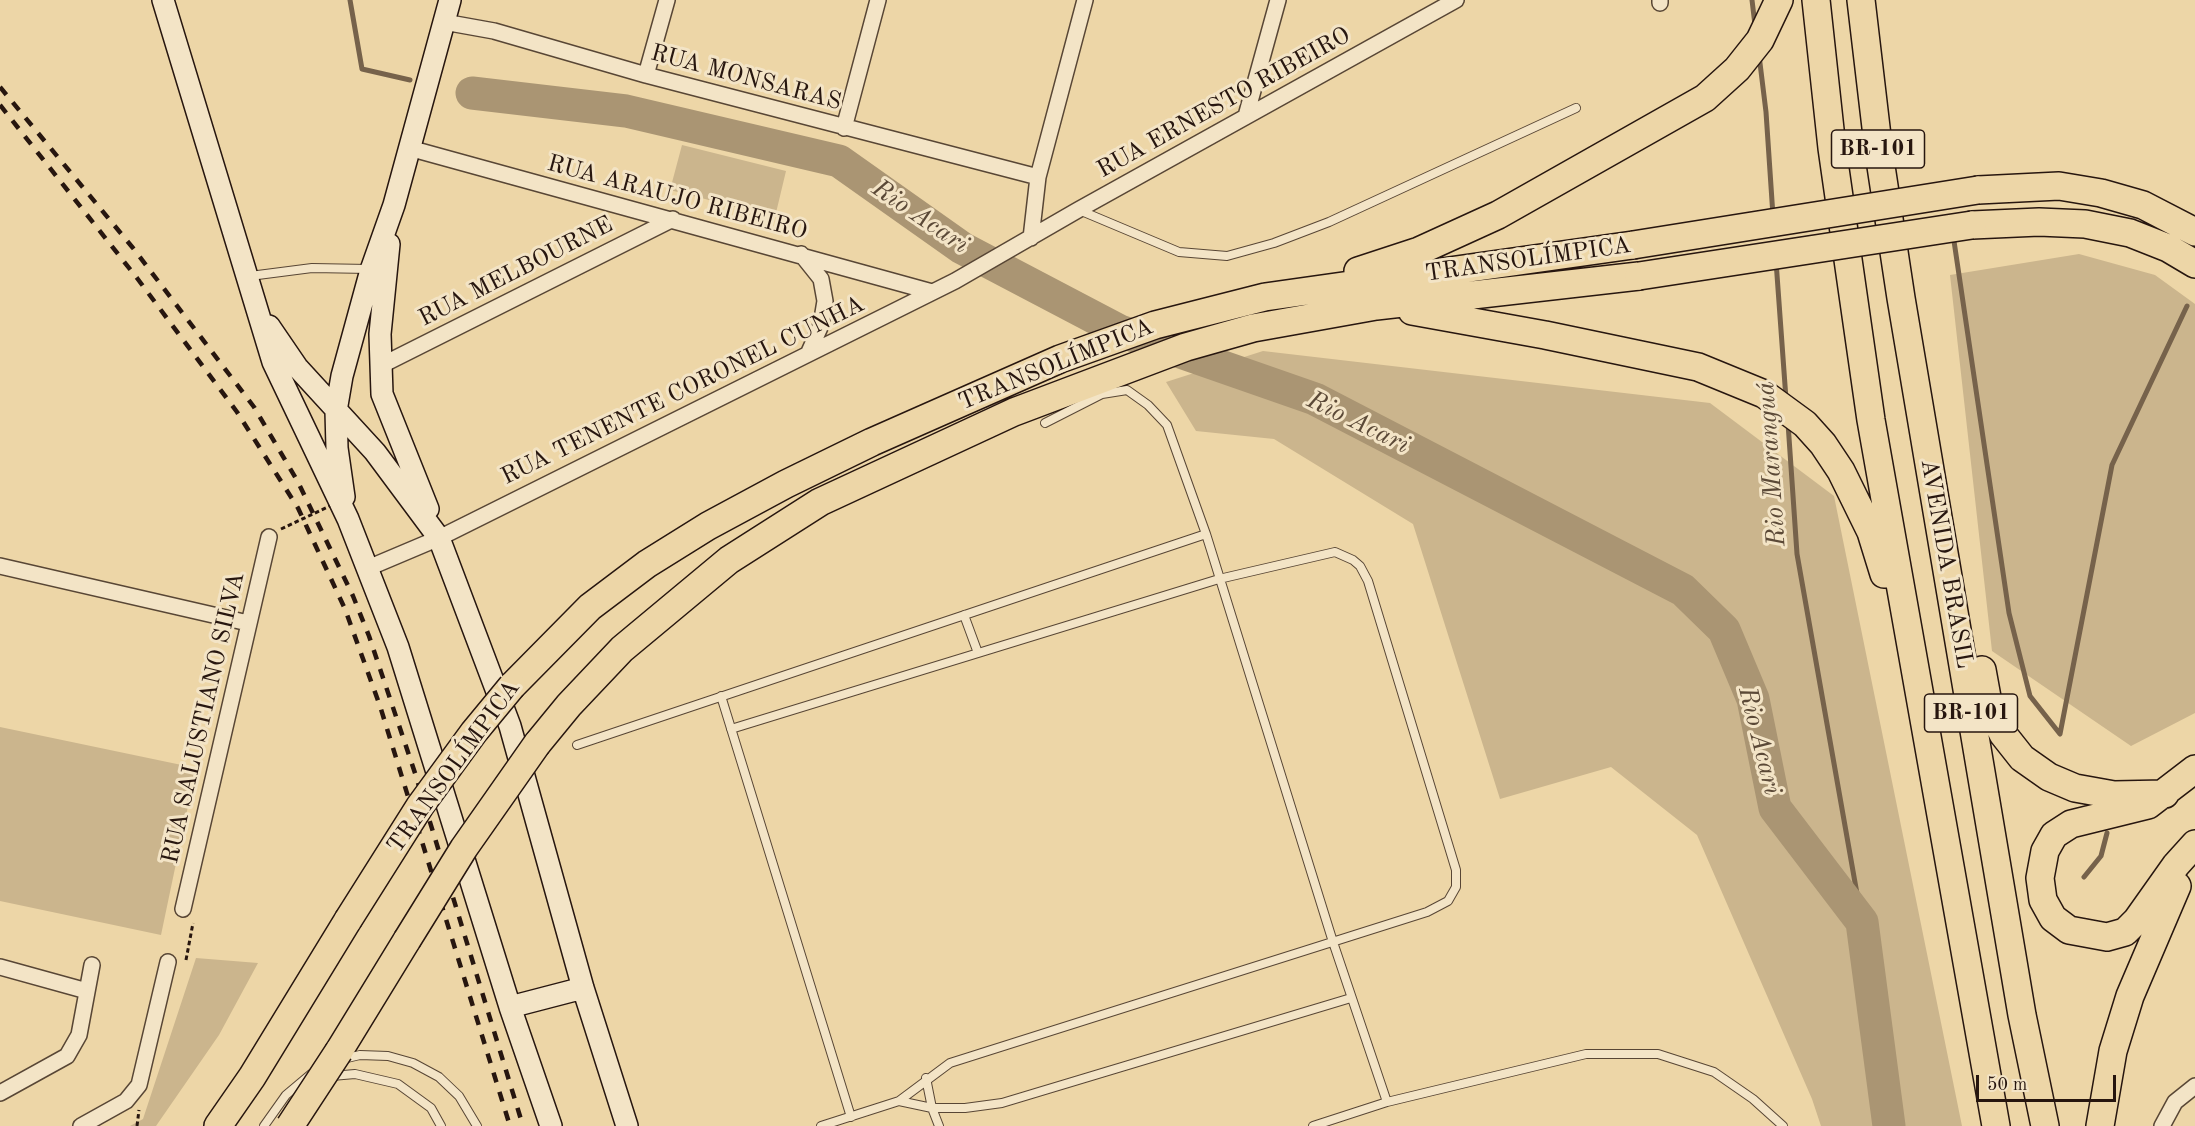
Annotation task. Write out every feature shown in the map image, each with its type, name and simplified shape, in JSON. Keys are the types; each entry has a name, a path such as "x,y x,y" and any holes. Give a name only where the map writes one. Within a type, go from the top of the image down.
{"highway":[{"path":"1260,298 1335,279 1419,251 1498,215 1705,98 1737,69 1760,40 1779,0"},
{"name":"AVENIDA BRASIL","path":"1816,0 1832,148 1871,420 1996,1126"},
{"name":"AVENIDA BRASIL","path":"1861,0 1879,153 1900,298 2022,1015 2045,1126"},
{"name":"TRANSOLÍMPICA","path":"218,1126 252,1077 420,806 474,732 512,686 590,607 647,564 708,526 786,483 861,448 1060,359 1155,325 1260,298 1633,245 1978,190 2059,186 2101,193 2143,206 2195,232"},
{"name":"TRANSOLÍMPICA","path":"290,1126 464,848 537,744 569,705 622,649 729,560 820,502 1014,412 1108,375 1197,344 1253,328 1313,316 1376,306 1639,276 1972,225 2039,222 2085,224 2130,233 2168,248 2195,264"},
{"path":"1900,298 1916,326 1988,703 2002,734 2022,758 2049,777 2075,788 2114,795 2165,794"},
{"path":"1376,306 1470,320 1698,366 1735,380 1785,408 1823,444 1858,502 1871,532 1898,618 1913,651"},
{"path":"2195,769 2148,805 2071,824 2054,834 2045,851 2040,878 2043,900 2054,918 2068,930 2091,936 2107,937 2124,932 2137,920 2176,865 2195,845"},
{"path":"2100,1126 2113,1051 2130,996 2148,948 2195,845"}],"street":[{"path":"164,0 249,276 273,362 348,519 398,647 510,1007 551,1126"},
{"path":"348,519 337,448 336,411 347,353 371,270 394,205 450,0"},
{"path":"646,75 667,0"},
{"path":"844,128 878,0"},
{"path":"1031,238 1038,177 1085,0"},
{"path":"1246,116 1278,0"},
{"name":"RUA ERNESTO RIBEIRO","path":"1014,247 1456,0"},
{"name":"RUA MONSARAS","path":"444,21 494,31 646,75 1038,177"},
{"name":"RUA ARAUJO RIBEIRO","path":"410,148 932,292"},
{"path":"394,205 382,300 380,366 382,394 510,726 583,987 627,1126"},
{"name":"RUA MELBOURNE","path":"380,366 673,219"},
{"name":"RUA TENENTE CORONEL CUNHA","path":"368,568 439,538 955,281 1014,247"},
{"path":"801,255 821,279 825,301 821,325 809,352"},
{"path":"256,307 297,367 375,452 439,538"},
{"name":"RUA SALUSTIANO SILVA","path":"183,909 248,622 275,533"},
{"path":"0,566 248,622"},
{"path":"81,1126 126,1101 139,1085 168,962"},
{"path":"0,1093 67,1056 79,1035 92,965"},
{"path":"0,967 87,991"},
{"path":"510,1007 583,987"},
{"path":"2162,1126 2175,1102 2195,1086"}],"lane":[{"path":"1078,210 1101,217 1179,252 1227,256 1274,243 1329,222 1576,108"},
{"path":"249,276 312,268 371,270"},
{"path":"1045,423 1102,394 1127,390 1148,405 1167,425 1206,534 1333,942 1387,1102"},
{"path":"577,745 1206,534"},
{"path":"730,729 1219,579 1335,552 1353,560 1368,581 1456,870 1456,887 1448,901 1427,912 980,1052 950,1063 926,1078 899,1101 821,1126"},
{"path":"964,615 978,653"},
{"path":"721,696 850,1117"},
{"path":"899,1101 932,1108 965,1108 1002,1103 1351,998"},
{"path":"1312,1126 1387,1102 1586,1054 1658,1054 1714,1072 1753,1099 1783,1126"},
{"path":"264,1126 286,1095 311,1074 338,1061 360,1055 388,1056 413,1063 439,1077 459,1096 477,1126"},
{"path":"286,1095 333,1076 374,1077 398,1084 416,1095 431,1108 441,1126"},
{"path":"926,1078 932,1108 939,1126"}],"path":[{"path":"275,533 330,506"}],"shaded area":[{"path":"682,145 786,171 775,217 670,190"},
{"path":"2079,254 2155,275 2195,304 2195,713 2131,746 1992,651 1950,275"},
{"path":"1263,351 1710,403 1834,496 1962,1126 1821,1126 1812,1099 1697,835 1611,767 1500,799 1413,524 1274,439 1196,431 1166,382"},
{"path":"0,727 196,768 161,935 0,901"},
{"path":"196,958 258,963 219,1035 156,1126 130,1126 143,1119"}],"waterway":[{"path":"350,0 362,69 410,80"},
{"name":"Rio Maranguá","path":"1752,0 1755,25"},
{"name":"Rio Maranguá","path":"1759,55 1766,112 1773,216"},
{"name":"Rio Acari","path":"472,93 626,111 839,161 962,248 1120,331 1315,399 1683,590 1724,630 1753,699 1775,808 1862,922 1889,1126"},
{"path":"1954,241 2009,613 2030,696 2060,734 2112,465 2187,306"},
{"name":"Rio Maranguá","path":"1776,261 1786,399"},
{"name":"Rio Maranguá","path":"1788,423 1797,554 1862,922"},
{"path":"2084,877 2101,856 2107,833"}],"railway":[{"path":"0,87 133,248 254,407 298,482 353,596 369,636 415,773 523,1126"},
{"path":"0,105 137,278 237,412 298,508 345,609 380,706 510,1126"}]}
